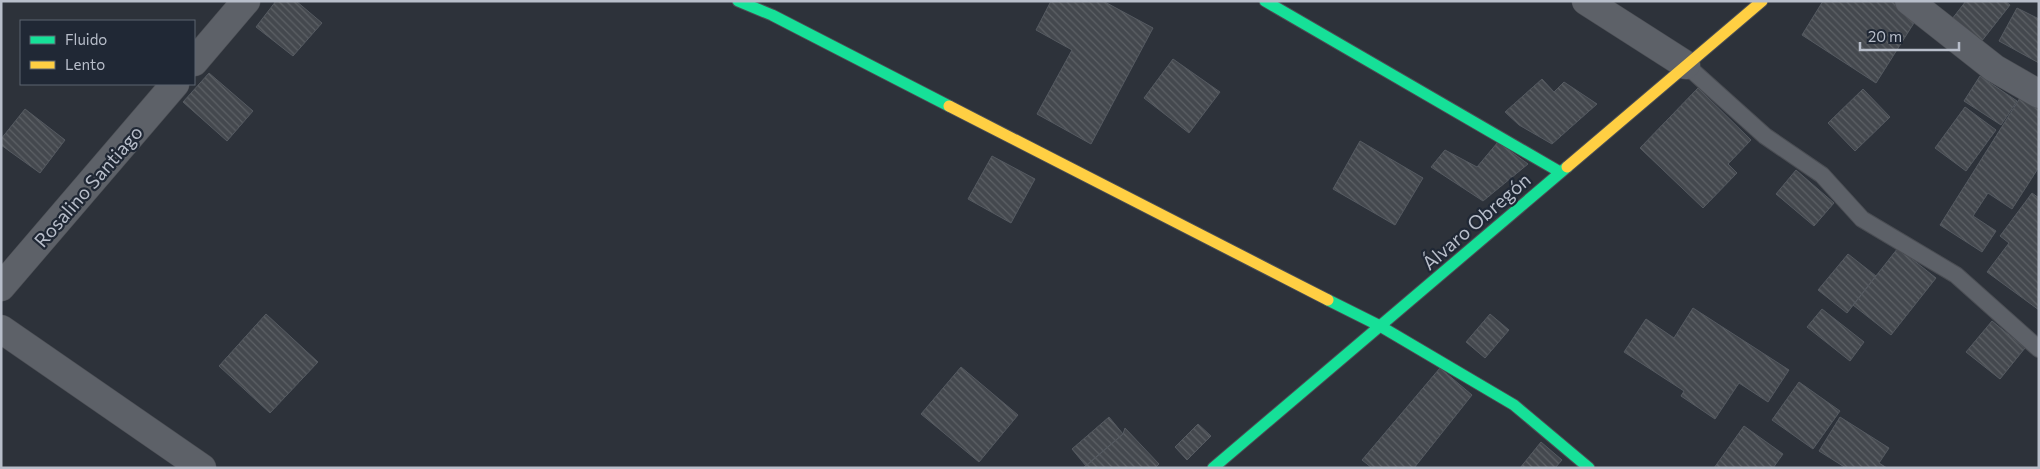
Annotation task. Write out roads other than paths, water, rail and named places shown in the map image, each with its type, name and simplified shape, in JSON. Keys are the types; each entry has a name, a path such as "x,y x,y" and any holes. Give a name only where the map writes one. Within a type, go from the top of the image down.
{"street":[{"path":"195,61 246,1"},
{"path":"738,1 772,16 1380,326 1514,405 1589,468"},
{"path":"1265,1 1560,172"},
{"path":"1586,1 1686,65"},
{"name":"Álvaro Obregón","path":"1213,468 1762,1"},
{"path":"1909,1 1994,68 2039,94"},
{"name":"Rosalino Santiago","path":"6,272 174,85"},
{"path":"1,329 202,468"}],"lane":[{"path":"1686,65 1765,136 1822,175 1862,219 1956,276 2039,348"}]}
